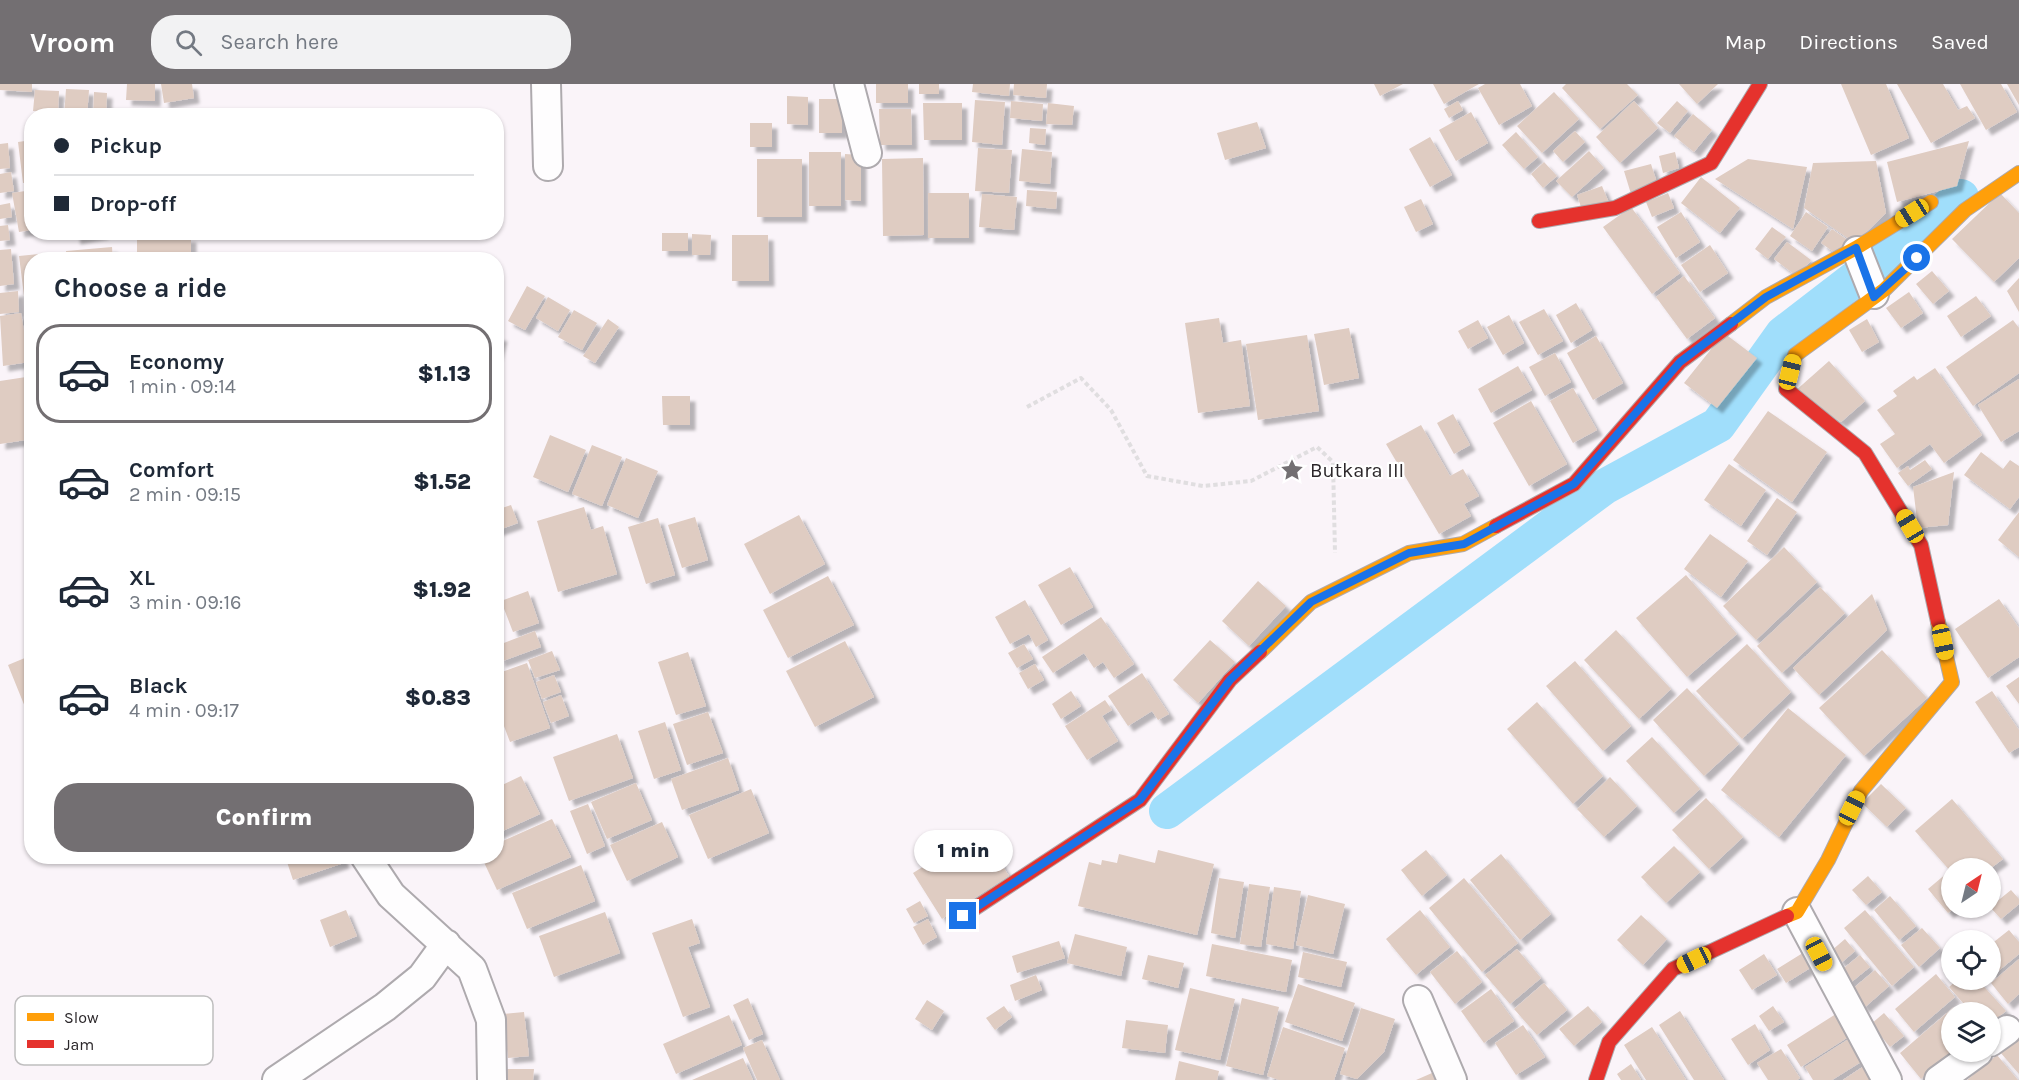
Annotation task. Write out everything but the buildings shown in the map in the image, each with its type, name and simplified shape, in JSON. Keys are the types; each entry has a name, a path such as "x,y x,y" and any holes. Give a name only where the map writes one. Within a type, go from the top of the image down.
{"street":[{"path":"546,84 548,166"},
{"path":"849,84 867,153"},
{"path":"1539,221 1615,208 1711,163 1760,84"},
{"path":"1596,1080 1609,1042 1673,969 1797,912 1828,860 1861,791 1952,682 1921,545 1865,453 1786,389 1795,355 1874,296 1965,210 2019,174"},
{"path":"963,916 1140,800 1230,680 1311,602 1409,553 1464,544 1574,484 1680,362 1766,297 1857,249 1931,202"},
{"path":"1857,249 1874,296"},
{"path":"370,864 391,895 472,969 483,992 491,1020 492,1080"},
{"path":"1797,912 1887,1080"},
{"path":"277,1080 385,1007 422,977 446,944"},
{"path":"1418,1000 1452,1080"},
{"path":"1940,1080 1964,1062"}],"path":[{"path":"1027,407 1080,378 1111,410 1147,476 1203,486 1251,481 1317,447 1332,462 1336,589"}],"waterway":[{"path":"1167,811 1604,487 1718,425 1783,334 1961,197"}],"traffic: slow":[{"path":"1787,385 1795,355 1884,290 1965,210 2019,173"},
{"path":"1731,324 1766,297 1856,248 1931,202"},
{"path":"1260,652 1311,602 1409,553 1463,544 1496,526"},
{"path":"1787,916 1797,912 1828,860 1861,791 1952,682 1938,622"}],"traffic: jam":[{"path":"1539,221 1615,208 1711,163 1760,84"},
{"path":"1496,526 1574,484 1680,362 1731,324"},
{"path":"1787,385 1786,389 1865,453 1921,545 1938,622"},
{"path":"963,916 1140,800 1230,680 1260,652"},
{"path":"1596,1080 1609,1042 1673,969 1787,916"}],"place":[{"name":"Butkara III","path":"1292,470"}],"route":[{"path":"963,916 1140,800 1230,680 1311,602 1409,553 1464,544 1574,484 1680,362 1766,297 1856,248 1874,297 1917,258"}]}
